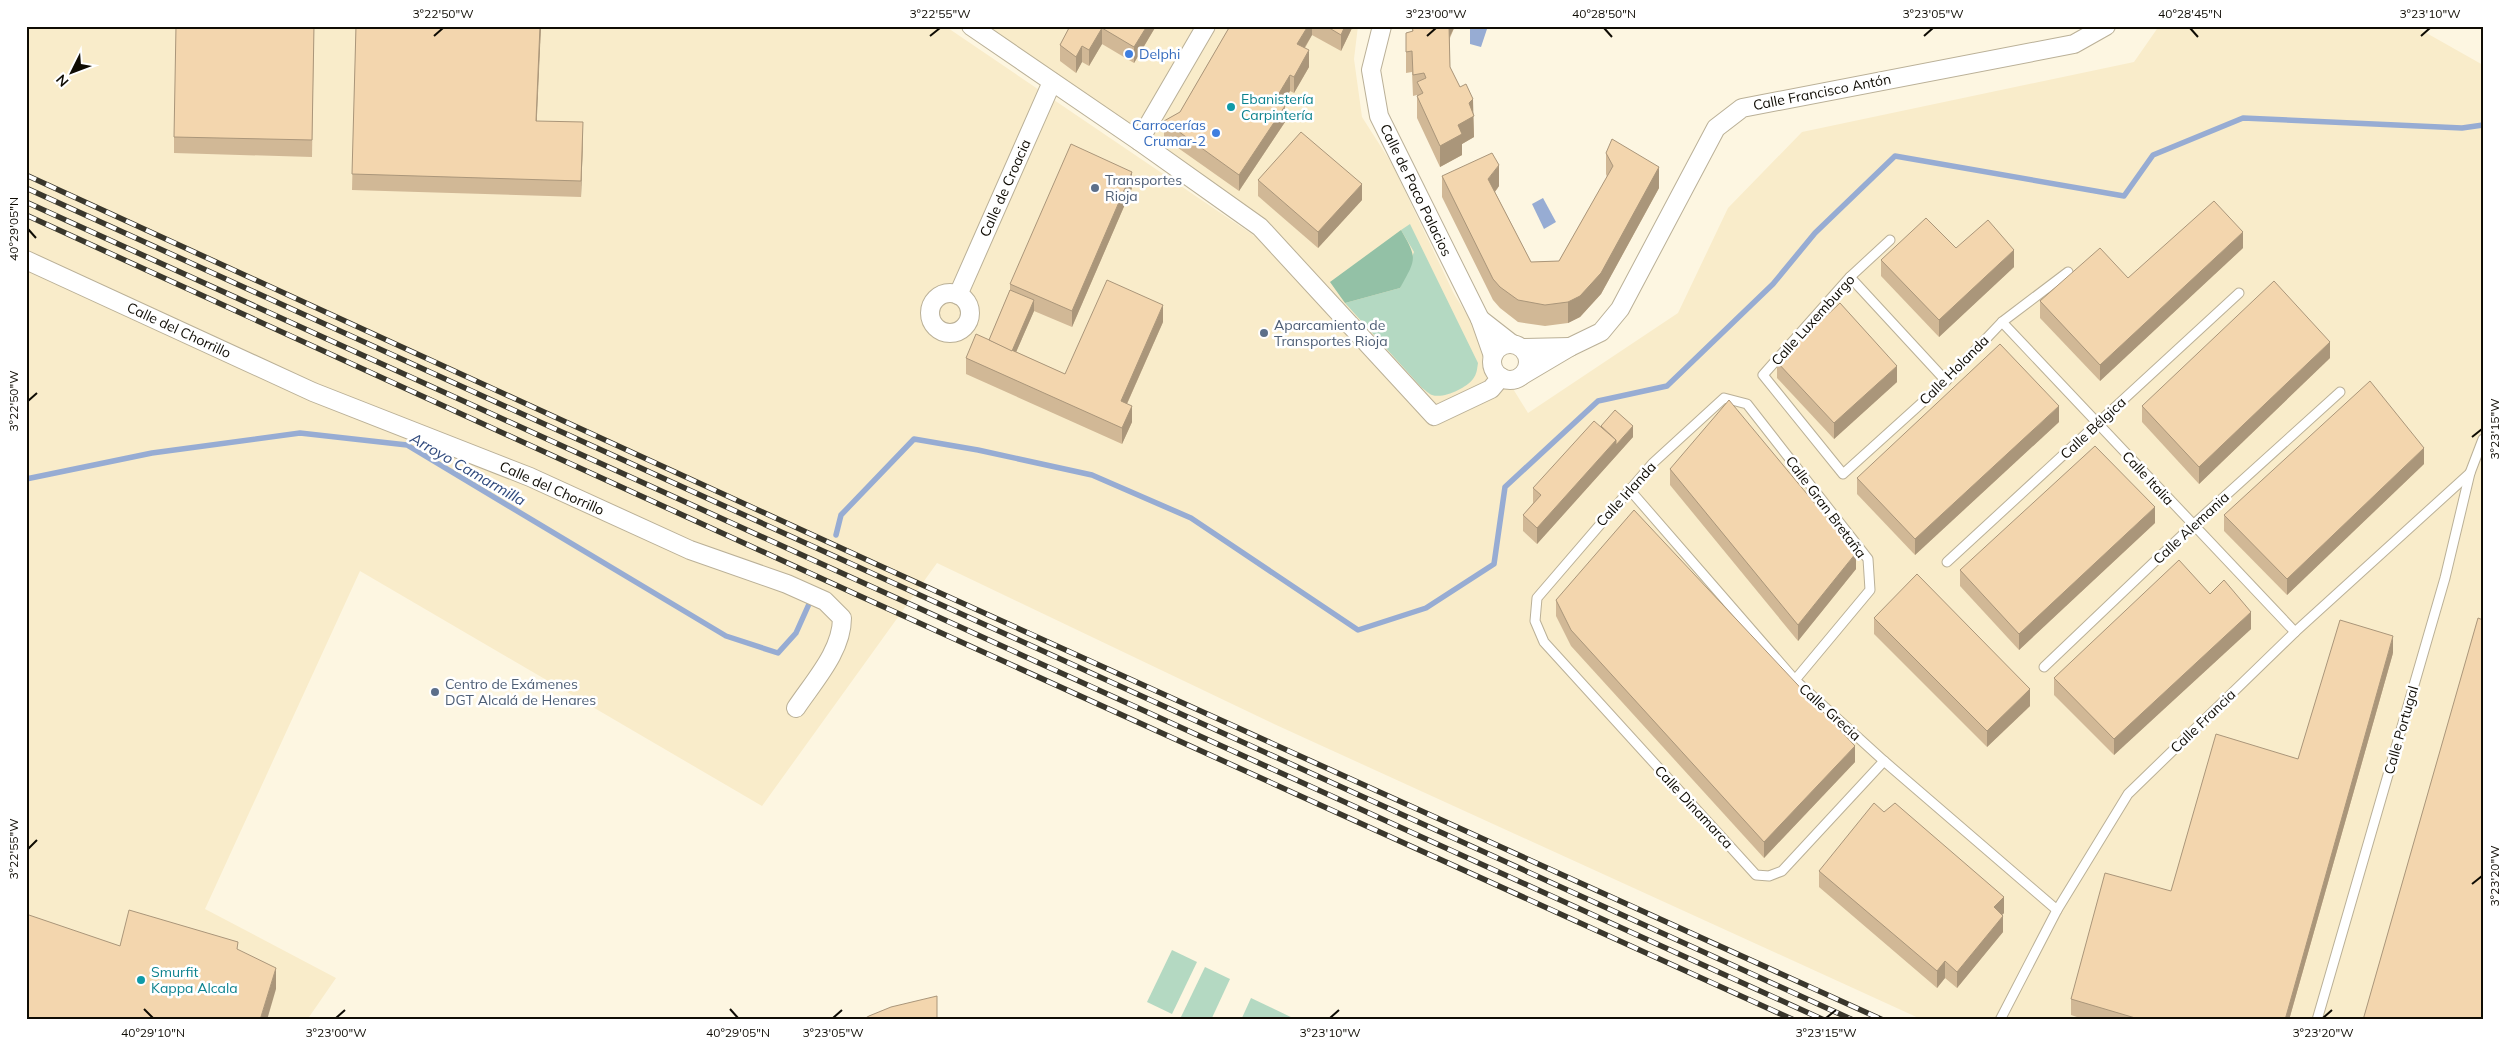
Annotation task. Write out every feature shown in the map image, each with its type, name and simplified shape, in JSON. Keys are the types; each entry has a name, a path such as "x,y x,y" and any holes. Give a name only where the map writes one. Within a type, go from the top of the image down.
{"street":[{"path":"971,26 1139,141 1260,227 1434,416 1491,389 1501,377"},
{"path":"1139,141 1206,26"},
{"name":"Calle de Paco Palacios","path":"1382,26 1372,70 1379,116 1480,319 1493,356"},
{"name":"Calle Francisco Antón","path":"1519,378 1570,347 1601,332 1620,308 1716,128 1742,108 2074,44 2106,26"},
{"name":"Calle de Croacia","path":"958,294 1052,82"},
{"name":"Calle del Chorrillo","path":"26,260 314,392 530,477 690,550 788,584 825,602 842,618 842,631 832,653 796,708"},
{"path":"1480,319 1517,346 1526,353 1528,364 1524,374 1513,380 1501,377 1494,371 1493,356 1500,347 1517,346 1570,347"}],"lane":[{"name":"Calle Luxemburgo","path":"1843,474 1763,375 1850,277 1890,240"},
{"name":"Calle Holanda","path":"1843,474 1946,381 2002,322 2068,272"},
{"path":"1850,277 1946,381"},
{"name":"Calle Bélgica","path":"1947,562 2239,293"},
{"name":"Calle Italia","path":"2002,322 2295,632"},
{"name":"Calle Alemania","path":"2044,667 2193,525 2340,392"},
{"name":"Calle Irlanda","path":"1536,598 1653,463 1724,398"},
{"name":"Calle Gran Bretaña","path":"1724,398 1747,404 1868,559 1870,590 1795,680"},
{"name":"Calle Portugal","path":"2317,1020 2445,578 2470,473 2483,439"},
{"name":"Calle Francia","path":"2000,1020 2057,910 2128,794 2295,632 2470,473"},
{"name":"Calle Grecia","path":"1629,489 1795,680 1884,761 2057,910"},
{"name":"Calle Dinamarca","path":"1536,598 1536,621 1544,642 1552,653 1756,875 1770,876 1782,872 1884,761"}],"shaded area":[{"path":"26,26 945,26 1321,281 971,26 1358,26 1354,59 1362,117 1392,164 1454,294 1528,413 1678,313 1728,208 1802,132 2134,62 2159,26 2414,26 2483,65 2483,1020 1923,1020 1274,724 937,563 762,806 360,571 205,909 336,978 307,1020 26,1020"}],"green space":[{"path":"1410,224 1478,363 1473,379 1460,389 1448,394 1432,395 1422,388 1345,303 1400,288 1414,252 1401,230"},
{"path":"1401,230 1410,247 1413,259 1412,265 1400,288 1345,303 1330,282"},
{"path":"1172,950 1197,962 1172,1014 1147,1002"},
{"path":"1205,967 1230,979 1211,1020 1182,1020 1180,1019"},
{"path":"1251,998 1297,1020 1241,1020"}],"water":[{"path":"1470,26 1488,26 1481,47 1470,44"},
{"path":"1543,198 1556,222 1544,229 1532,204"}],"building":[{"path":"176,26 314,26 312,140 174,137"},
{"path":"356,26 540,26 536,121 583,122 581,181 352,174"},
{"path":"1070,26 1147,26 1134,47 1102,28 1089,50 1082,46 1076,57 1060,45"},
{"path":"1230,26 1308,26 1297,44 1309,50 1294,77 1290,75 1275,100 1285,106 1239,175 1164,121 1180,112"},
{"path":"1326,26 1345,26 1341,35"},
{"path":"1412,26 1449,26 1450,67 1460,87 1466,84 1473,99 1469,103 1474,116 1458,125 1462,134 1440,146 1417,96 1423,93 1417,82 1426,78 1424,73 1413,75 1412,51 1406,52 1406,33 1413,31"},
{"path":"1301,132 1362,184 1318,232 1258,180"},
{"path":"1612,139 1659,167 1601,273 1580,296 1568,302 1545,305 1518,300 1500,287 1493,279 1442,176 1492,153 1499,165 1488,179 1531,262 1559,261 1613,166 1606,153"},
{"path":"1071,144 1132,172 1072,311 1010,284"},
{"path":"2214,201 2243,232 2100,365 2040,301 2100,248 2128,278"},
{"path":"1926,218 1956,248 1988,220 2014,250 1939,320 1881,260"},
{"path":"1107,280 1163,305 1121,401 1132,406 1122,428 966,358 976,334 1065,374"},
{"path":"2274,281 2330,342 2199,467 2142,406"},
{"path":"1010,290 1034,300 1012,351 989,340"},
{"path":"1840,303 1897,366 1834,423 1777,362"},
{"path":"2000,344 2059,406 1915,539 1857,478"},
{"path":"2370,381 2424,448 2287,579 2224,515"},
{"path":"1729,400 1856,553 1798,625 1670,469"},
{"path":"1615,410 1633,426 1616,445 1616,440 1601,426"},
{"path":"1594,421 1616,440 1537,528 1523,515 1541,495 1533,488"},
{"path":"2095,446 2155,507 2019,634 1960,570"},
{"path":"1634,510 1855,746 1764,842 1571,630 1556,600"},
{"path":"2179,560 2210,594 2224,580 2251,612 2114,739 2054,678"},
{"path":"1917,574 2030,689 1987,731 1874,618"},
{"path":"2478,618 2483,620 2483,1020 2363,1020"},
{"path":"2340,620 2393,636 2285,1020 2142,1020 2071,999 2105,873 2171,891 2216,734 2298,759"},
{"path":"1874,803 1884,812 1895,803 2004,897 1994,907 2003,916 1957,972 1945,961 1937,971 1819,871"},
{"name":"Smurfit Kappa Alcala","path":"129,910 238,942 237,949 276,968 260,1020 26,1020 26,914 120,946"},
{"path":"937,996 937,1020 862,1020 891,1007"}],"waterway":[{"path":"836,535 841,515 914,439 978,450 1092,475 1191,518 1358,630 1426,608 1494,564 1505,487 1598,401 1667,386 1773,284 1815,233 1895,156 2124,196 2153,155 2243,118 2462,128 2483,125"},
{"name":"Arroyo Camarmilla","path":"26,479 152,453 300,433 407,445 726,636 778,653 796,633 809,604"}],"railway":[{"path":"26,175 876,564 1883,1020"},
{"path":"26,188 1853,1020"},
{"path":"26,202 1824,1020"},
{"path":"26,215 1794,1020"}],"place":[{"name":"Delphi","path":"1129,54"},
{"name":"Ebanistería Carpintería","path":"1231,107"},
{"name":"Carrocerías Crumar-2","path":"1216,133"},
{"name":"Transportes Rioja","path":"1095,188"},
{"name":"Aparcamiento de Transportes Rioja","path":"1264,333"},
{"name":"Centro de Exámenes DGT Alcalá de Henares","path":"435,692"},
{"name":"Smurfit Kappa Alcala","path":"141,980"}]}
